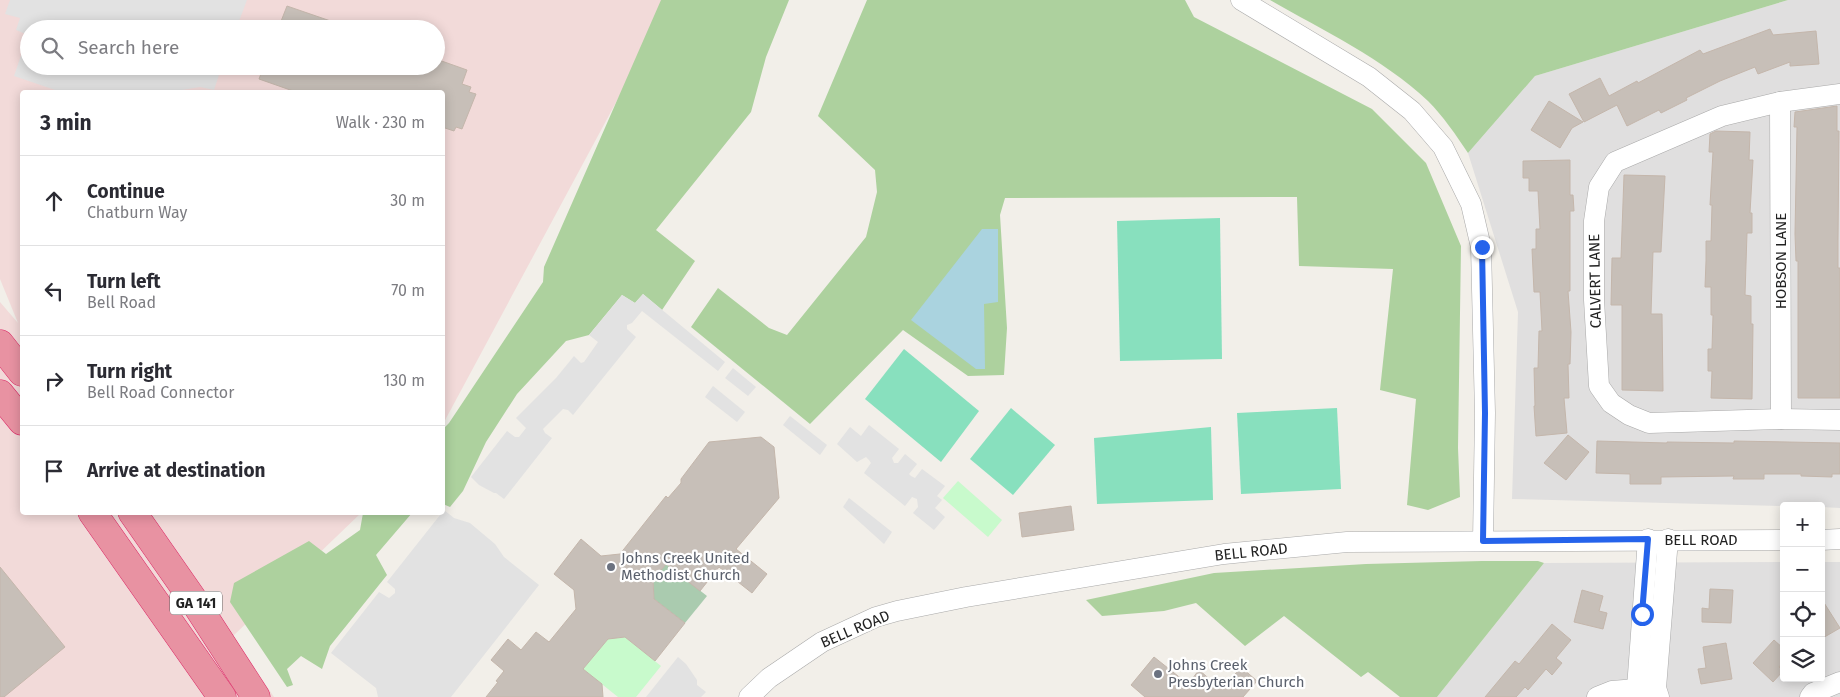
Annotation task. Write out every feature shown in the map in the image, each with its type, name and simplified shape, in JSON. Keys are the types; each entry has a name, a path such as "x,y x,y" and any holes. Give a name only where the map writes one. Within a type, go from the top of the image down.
{"highway":[{"path":"0,344 20,369"},
{"path":"0,394 20,419"},
{"name":"GA 141","path":"94,515 222,697"},
{"name":"GA 141","path":"134,515 192,598 256,697"}],"street":[{"path":"1241,0 1369,77 1412,111 1443,147 1471,204 1482,247 1485,413 1483,541"},
{"name":"CALVERT LANE","path":"1840,94 1780,102 1722,116 1615,162 1599,187 1594,221 1594,300 1599,386 1611,403 1629,415 1649,423 1781,419 1840,420"},
{"name":"HOBSON LANE","path":"1780,102 1781,419"},
{"path":"1825,540 1840,538"},
{"path":"1648,692 1642,614 1658,539"},
{"path":"1648,692 1662,616 1658,539"},
{"name":"BELL ROAD","path":"749,697 769,678 822,642 848,629 897,611 966,597 1224,554 1347,542 1658,539 1780,540"},
{"path":"1642,614 1662,616"},
{"path":"1810,697 1813,693 1840,682"},
{"path":"1598,697 1612,691 1648,692"}],"shaded area":[{"path":"0,0 671,0 445,420 445,90 20,90 20,515 359,515 233,636 274,697 0,697 0,302 18,323 0,279"},
{"path":"10,0 247,0 239,20 20,20 20,32 16,30 20,18 5,14"},
{"path":"1788,0 1840,0 1840,508 1825,507 1825,502 1780,502 1780,506 1512,499 1518,312 1468,153 1535,76"},
{"path":"20,58 20,75 219,75 214,90 200,87 182,90 55,90 14,76"},
{"path":"643,294 725,362 718,371 642,311 632,323 627,325 627,329 636,337 573,415 568,410 563,409 543,429 552,438 504,499 479,485 471,477 507,431 515,437 519,437 526,428 516,418 556,378 574,356 581,363 584,362 598,342 589,335 622,295 635,303"},
{"path":"733,368 756,387 748,396 725,378"},
{"path":"713,386 745,412 737,422 705,397"},
{"path":"790,416 827,445 820,455 783,425"},
{"path":"869,425 899,449 892,458 894,463 898,463 905,454 917,464 909,474 911,476 915,478 922,469 945,486 937,496 942,500 935,508 945,517 934,530 913,513 918,507 917,499 912,497 905,506 864,473 871,463 866,457 857,462 837,444 850,427 861,436"},
{"path":"849,498 892,532 884,544 843,507"},
{"path":"445,511 454,518 470,523 495,544 504,557 539,585 451,697 378,697 376,688 331,653 379,592 389,598 395,593 395,589 387,582 440,515 445,515"},
{"path":"1780,562 1780,682 1825,682 1825,562 1840,562 1840,697 1437,697 1544,563"},
{"path":"678,657 686,664 697,680 697,685 706,692 701,697 646,697"}],"green space":[{"path":"661,0 789,0 766,57 751,112 656,230 695,261 662,310 643,294 635,303 622,295 589,335 566,341 517,394 486,442 463,491 450,507 445,505 445,427 543,282 544,267"},
{"path":"867,0 1185,0 1194,17 1372,109 1426,163 1461,246 1458,448 1460,497 1428,510 1407,505 1416,399 1380,390 1393,269 1299,266 1297,197 1005,198 1000,215 1007,328 1004,375 968,376 903,330 810,424 691,327 718,288 769,328 787,335 866,237 877,192 875,170 818,116"},
{"path":"1270,0 1788,0 1535,76 1468,153 1428,101 1392,71"},
{"path":"1220,218 1222,359 1120,361 1117,221"},
{"path":"904,349 979,411 941,462 865,399"},
{"path":"1011,408 1055,445 1013,495 970,459"},
{"path":"1337,408 1341,489 1241,494 1237,413"},
{"path":"1211,427 1213,500 1097,504 1094,438"},
{"path":"958,481 1002,520 988,537 943,498"},
{"path":"363,515 410,515 376,555 387,575 330,646 322,669 301,656 287,669 293,685 287,687 230,602 234,583 309,541 326,554 360,530"},
{"path":"1538,561 1544,563 1437,697 1400,697 1368,672 1361,677 1284,616 1245,646 1196,603 1164,611 1102,616 1086,600 1214,573 1366,564"},
{"path":"666,564 707,596 685,623 654,599 653,580"},
{"path":"625,637 661,666 636,697 618,697 583,669 608,639"}],"water":[{"path":"982,229 998,229 998,302 984,304 985,369 976,369 911,320"}],"building":[{"path":"287,6 328,20 282,20"},
{"path":"1770,29 1773,35 1816,31 1819,64 1790,66 1790,62 1758,74 1755,67 1720,81 1661,113 1659,110 1627,126 1617,105 1584,122 1569,94 1600,78 1609,96 1700,50 1703,54"},
{"path":"445,62 467,70 462,84 471,87 469,92 476,94 462,129 456,127 454,131 445,128 445,90 290,90 259,79 261,75 445,75"},
{"path":"1549,101 1583,122 1572,128 1560,148 1531,130"},
{"path":"1837,106 1837,131 1839,131 1838,268 1840,268 1840,398 1798,398 1798,261 1796,261 1795,234 1797,127 1794,127 1795,112"},
{"path":"1716,131 1750,132 1749,160 1753,160 1750,213 1752,213 1752,233 1747,233 1745,295 1751,296 1751,324 1753,324 1752,399 1711,398 1712,371 1708,371 1708,349 1712,349 1713,315 1711,315 1711,287 1705,287 1706,241 1711,241 1712,205 1710,205 1713,152 1709,152 1710,134"},
{"path":"1570,160 1570,195 1573,195 1574,211 1570,211 1570,291 1568,291 1571,332 1570,364 1568,364 1569,398 1564,398 1567,433 1536,436 1534,368 1538,368 1539,331 1542,331 1540,292 1534,292 1532,249 1536,249 1536,229 1540,229 1538,191 1529,191 1529,178 1523,178 1523,161"},
{"path":"1624,175 1665,176 1661,252 1653,252 1651,314 1662,314 1663,391 1622,390 1622,305 1611,305 1612,258 1621,258"},
{"path":"1568,435 1589,452 1566,480 1544,463"},
{"name":"Johns Creek United Methodist Church","path":"761,437 774,447 779,498 736,549 767,574 752,593 719,567 700,591 666,564 653,580 654,599 685,623 655,661 625,637 608,639 583,669 602,684 603,697 486,697 504,671 491,660 508,639 521,650 536,632 549,642 576,609 574,590 554,574 581,539 601,556 620,554 666,496 668,498 681,483 681,479 709,442"},
{"path":"1597,441 1840,443 1840,474 1832,474 1832,477 1801,476 1801,474 1764,474 1764,479 1733,479 1734,476 1661,477 1661,484 1630,484 1630,474 1596,473"},
{"path":"1071,506 1074,530 1022,537 1019,513"},
{"path":"0,567 65,647 4,697 0,697"},
{"path":"1710,589 1733,590 1731,623 1702,622 1702,608 1709,609"},
{"path":"1582,590 1603,596 1599,611 1607,613 1603,629 1574,622"},
{"path":"1825,604 1840,628 1825,637"},
{"path":"1552,624 1571,640 1556,658 1562,663 1552,675 1546,669 1528,690 1525,687 1516,697 1485,697 1515,661 1519,664"},
{"path":"1774,640 1780,645 1780,674 1773,682 1753,663"},
{"path":"1726,643 1732,679 1701,684 1698,669 1706,668 1703,647"},
{"name":"Johns Creek Presbyterian Church","path":"1154,657 1188,684 1199,670 1213,682 1216,678 1226,685 1241,667 1257,681 1243,697 1145,697 1131,685"}],"place":[{"name":"Johns Creek United Methodist Church","path":"611,567"},
{"name":"Johns Creek Presbyterian Church","path":"1158,674"}],"route":[{"path":"1482,247 1485,413 1483,541 1537,542 1648,539 1642,614"}]}
